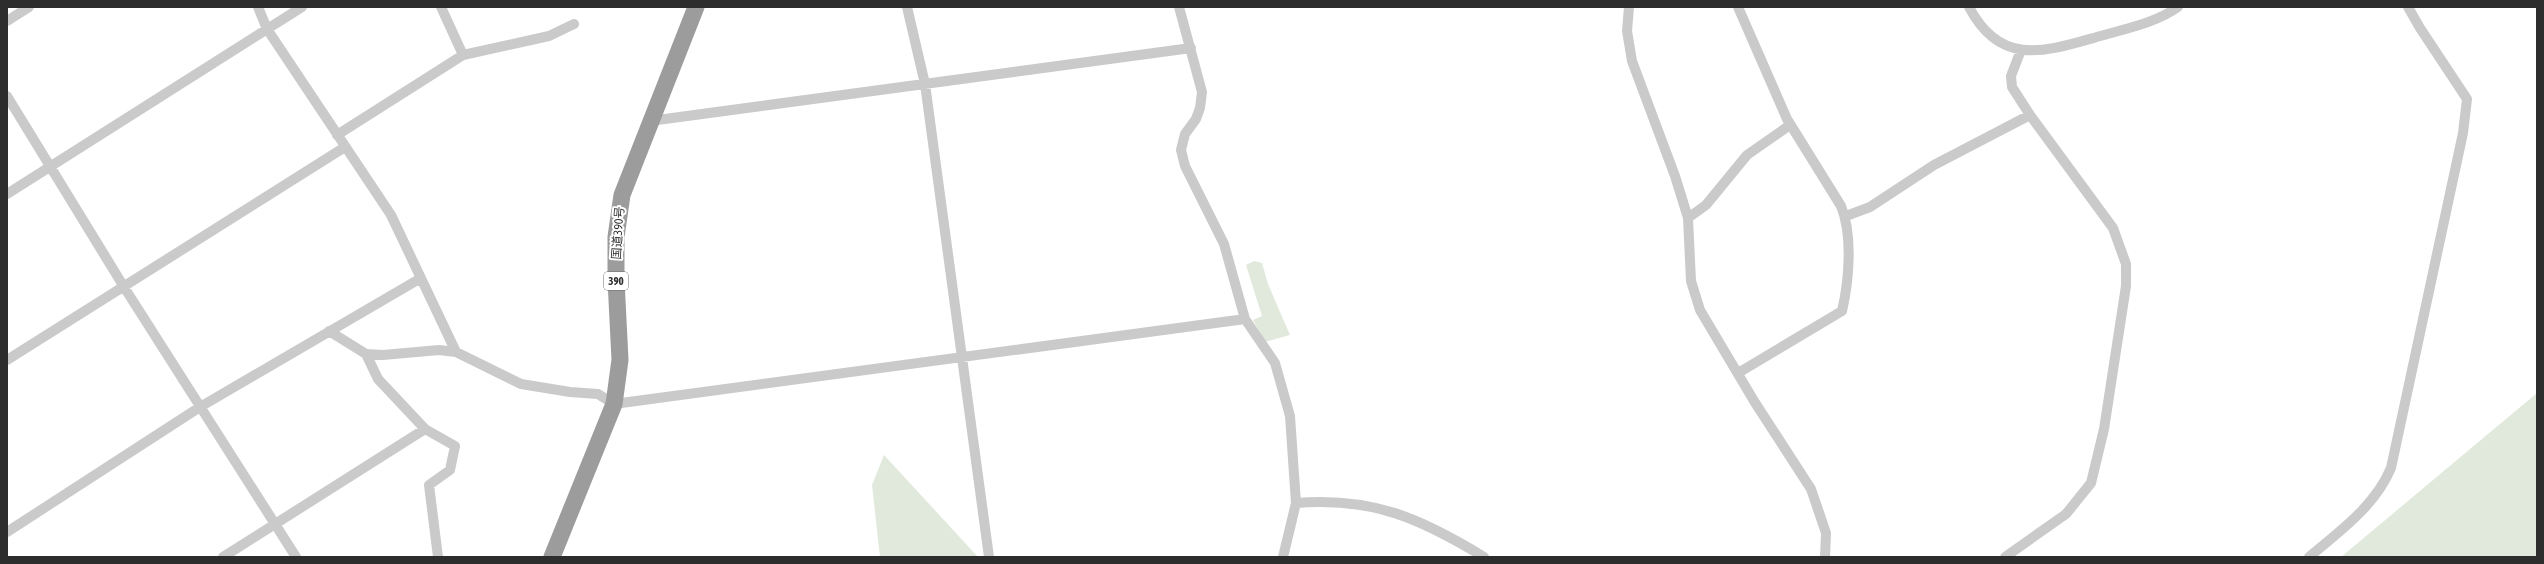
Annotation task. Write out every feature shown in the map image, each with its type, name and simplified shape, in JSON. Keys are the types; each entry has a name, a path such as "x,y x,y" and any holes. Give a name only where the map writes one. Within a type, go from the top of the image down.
{"highway":[{"name":"国道390号","path":"552,557 614,404 620,360 616,280 617,218 622,195 696,7"}],"street":[{"path":"7,21 30,7"},
{"path":"258,7 267,29 391,215 456,352"},
{"path":"7,194 302,7"},
{"path":"441,7 463,55"},
{"path":"907,7 925,84 988,557"},
{"path":"1179,7 1202,92 1200,108 1196,119 1185,134 1181,150 1185,166 1224,244 1245,319 1275,363 1290,416 1296,503 1283,557"},
{"path":"1629,7 1627,31 1632,61 1675,176 1688,218 1690,281 1700,310 1811,489 1826,533 1825,557"},
{"path":"1738,7 1790,125 1846,216 1850,263 1842,312 1738,373"},
{"path":"1969,7 1979,22 1996,40 2021,50 2032,52 2067,45 2143,24 2178,7"},
{"path":"2309,557 2367,505 2378,492 2391,468 2465,125 2467,99 2420,28 2408,7"},
{"path":"337,136 463,55 549,36 574,24"},
{"path":"650,121 1190,48"},
{"path":"2005,557 2066,514 2091,483 2104,429 2126,286 2126,264 2113,228 2030,115 2012,87 2011,76 2021,50"},
{"path":"7,96 124,287 296,557"},
{"path":"1846,216 1870,207 1934,165 2030,115"},
{"path":"1688,218 1706,205 1747,155 1790,125"},
{"path":"7,360 345,148"},
{"path":"7,532 200,407 421,278"},
{"path":"330,331 366,354 383,355 439,350 456,352 521,384 570,392 598,394 614,404 961,356 1245,319"},
{"path":"366,354 378,379 425,429 455,446 450,470 429,484 438,557"},
{"path":"223,557 276,525 425,429"},
{"path":"1296,503 1342,501 1420,520 1484,557"}],"shaded area":[{"path":"1254,261 1262,263 1268,284 1290,335 1265,342 1253,320 1262,316 1246,265"},
{"path":"2537,393 2537,557 2341,557"},
{"path":"884,455 978,557 880,557 872,485"}]}
